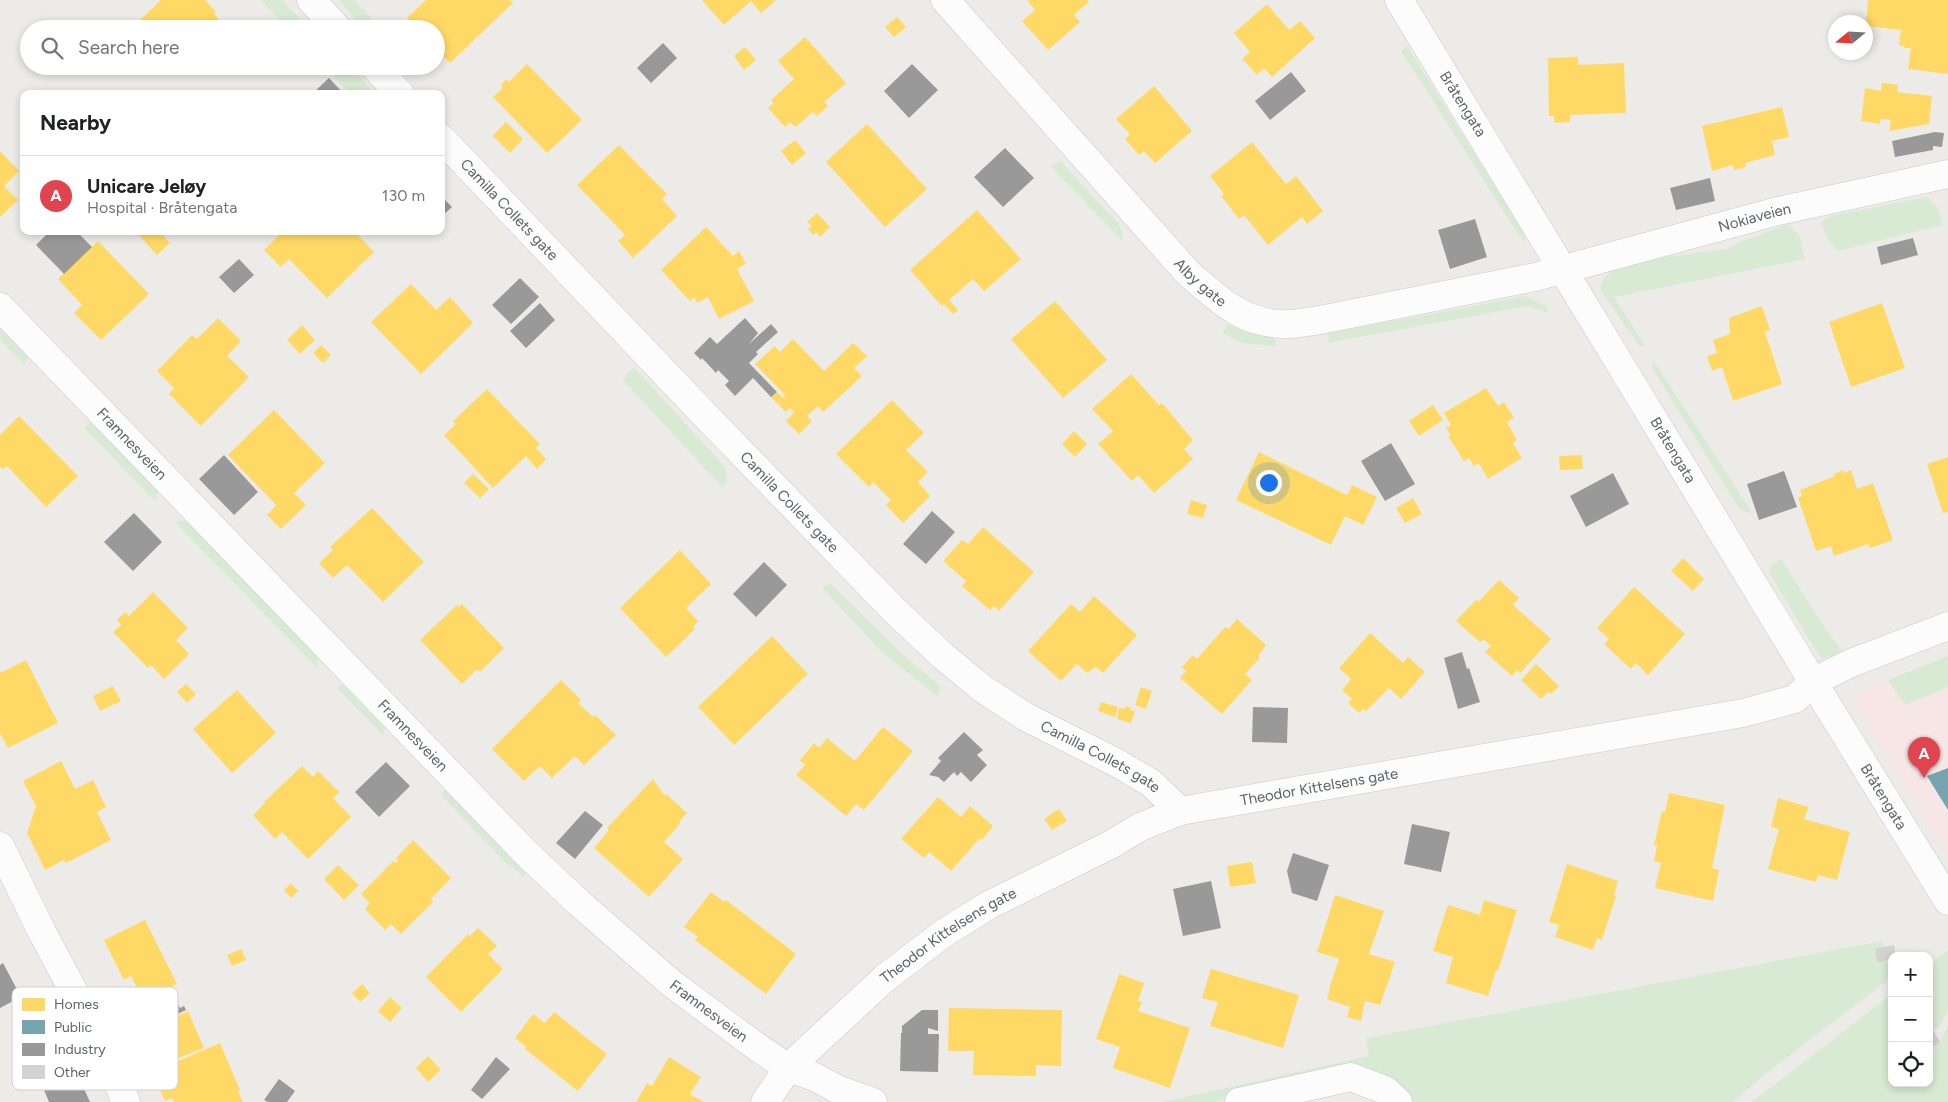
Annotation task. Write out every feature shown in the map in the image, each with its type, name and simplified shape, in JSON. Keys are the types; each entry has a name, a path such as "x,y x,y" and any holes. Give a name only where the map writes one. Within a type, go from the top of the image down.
{"street":[{"path":"311,0 330,20"},
{"name":"Alby gate","path":"945,0 1188,272 1226,306 1257,321 1282,324 1315,321 1535,277 1564,269"},
{"name":"Bråtengata","path":"1399,0 1948,901"},
{"path":"382,75 396,90"},
{"name":"Camilla Collets gate","path":"445,142 895,611 943,656 983,689 1026,717 1117,763 1151,783 1180,811"},
{"name":"Nokiaveien","path":"1564,269 1778,211 1948,174"},
{"name":"Framnesveien","path":"0,307 526,853 579,903 672,983 788,1068 815,1077 839,1090 873,1102"},
{"name":"Theodor Kittelsens gate","path":"765,1102 788,1068 885,978 944,933 989,905 1140,827 1180,811 1743,713 1795,699 1813,682 1851,663 1948,626"},
{"path":"0,846 71,987"},
{"path":"1239,1102 1351,1077 1385,1090 1398,1102"},
{"path":"121,1090 126,1102"}],"shaded area":[{"path":"1948,656 1948,856 1853,700 1859,691"}],"green space":[{"path":"261,0 282,0 301,20 280,20"},
{"path":"339,0 354,0 373,20 356,20"},
{"path":"1407,46 1525,234 1525,242 1518,234 1401,51"},
{"path":"332,75 358,75 371,90 346,90"},
{"path":"1060,161 1118,223 1123,235 1121,240 1051,166"},
{"path":"1926,197 1938,208 1942,225 1838,251 1827,238 1821,222 1830,216"},
{"path":"1788,224 1800,237 1805,259 1614,297 1645,345 1640,347 1600,289 1603,279 1610,272 1629,262 1726,249"},
{"path":"1526,296 1547,307 1548,313 1528,306 1328,343 1329,333"},
{"path":"1228,325 1275,336 1276,346 1242,343 1222,333"},
{"path":"0,328 28,357 24,365 0,339"},
{"path":"1654,361 1753,514 1740,510 1652,368"},
{"path":"634,367 725,467 727,481 723,488 622,379"},
{"path":"90,422 158,490 155,501 84,428"},
{"path":"186,520 318,658 317,668 175,522"},
{"path":"1781,559 1824,627 1841,649 1836,655 1823,659 1817,652 1769,573 1772,564"},
{"path":"830,583 900,652 940,686 937,696 883,653 822,588"},
{"path":"1948,656 1948,687 1905,705 1888,680"},
{"path":"342,684 385,728 383,735 337,688"},
{"path":"445,790 525,872 524,877 504,861 441,795"},
{"path":"1882,941 1885,947 1875,949 1877,961 1888,960 1888,980 1764,1075 1733,1102 1413,1102 1393,1081 1348,1072 1214,1102 1163,1102 1369,1056 1366,1038"},
{"path":"1948,950 1948,1011 1939,1027 1933,1030 1933,997 1933,962"},
{"path":"1888,997 1888,1087 1933,1087 1933,1046 1940,1042 1948,1025 1948,1102 1752,1102"}],"building: Homes":[{"path":"161,0 205,0 216,12 214,14 220,20 140,20"},
{"path":"426,0 510,0 513,3 450,63 445,58 445,20 409,20 407,18"},
{"path":"702,0 776,0 761,13 751,1 724,25"},
{"path":"1027,0 1087,0 1089,2 1074,15 1080,22 1048,50 1022,21 1035,10"},
{"path":"1868,0 1948,0 1948,74 1908,69 1911,48 1904,48 1905,46 1899,45 1901,30 1873,27 1873,15 1867,15"},
{"path":"1267,4 1289,30 1300,21 1315,38 1272,77 1264,68 1257,75 1242,59 1250,52 1234,33"},
{"path":"897,17 906,27 894,37 885,27"},
{"path":"805,37 846,83 824,102 828,106 817,116 813,112 795,127 790,122 785,127 768,108 774,103 771,100 794,79 778,61"},
{"path":"745,47 756,60 744,70 734,56"},
{"path":"1578,57 1578,65 1624,63 1626,113 1570,115 1570,122 1555,123 1554,116 1549,116 1548,58"},
{"path":"527,64 582,120 547,153 493,97 503,88 501,85 506,79 509,82"},
{"path":"1882,83 1898,85 1897,92 1932,96 1929,124 1889,131 1891,120 1880,119 1880,124 1861,121 1865,88 1881,91"},
{"path":"1154,86 1192,131 1155,163 1144,151 1139,155 1125,139 1130,134 1116,119"},
{"path":"1782,107 1789,137 1772,141 1775,155 1745,163 1746,167 1734,170 1733,165 1712,171 1702,126"},
{"path":"506,122 523,139 510,153 493,136"},
{"path":"867,124 927,189 885,227 826,162"},
{"path":"795,140 806,153 792,165 781,151"},
{"path":"1252,142 1286,184 1296,176 1323,211 1307,224 1302,217 1268,245 1244,215 1239,219 1221,196 1224,194 1210,176"},
{"path":"619,145 667,194 662,199 677,216 633,258 618,241 625,235 577,185"},
{"path":"0,151 19,171 4,186 18,200 0,217"},
{"path":"977,210 1021,259 984,291 973,279 949,300 958,310 953,314 944,304 942,306 910,270"},
{"path":"817,213 830,227 820,237 816,232 813,235 808,229 812,226 807,222"},
{"path":"706,227 733,256 739,251 746,264 737,269 754,301 719,319 708,297 697,303 694,297 690,301 661,270"},
{"path":"139,235 163,235 170,243 157,255"},
{"path":"279,235 358,235 374,252 327,298 289,259 281,267 264,250"},
{"path":"98,241 149,294 101,340 74,313 82,305 58,279"},
{"path":"411,284 436,310 450,297 473,323 421,374 371,322"},
{"path":"1055,301 1107,360 1063,398 1011,339"},
{"path":"1882,303 1905,368 1851,387 1829,322"},
{"path":"1762,306 1770,330 1765,332 1782,384 1733,401 1722,367 1712,371 1707,356 1717,353 1713,340 1730,334 1729,318"},
{"path":"218,318 241,341 227,356 249,377 201,426 169,394 174,388 157,371 192,335 197,339"},
{"path":"302,325 315,340 300,354 287,340"},
{"path":"793,339 824,371 853,343 867,356 854,368 862,376 823,412 818,406 807,416 812,421 799,434 786,421 794,412 790,408 786,412 771,397 777,392 783,398 785,395 755,364 775,346 780,352"},
{"path":"321,345 331,355 323,363 313,353"},
{"path":"1131,374 1159,405 1162,403 1193,440 1184,449 1193,459 1154,493 1138,475 1132,481 1098,444 1113,431 1092,409"},
{"path":"1486,388 1498,406 1504,402 1514,418 1507,422 1517,440 1513,443 1522,458 1488,479 1479,463 1474,466 1469,458 1464,461 1448,436 1451,435 1446,428 1451,425 1444,413"},
{"path":"487,389 540,444 536,448 546,459 537,469 526,456 493,488 444,435 456,424 453,421"},
{"path":"892,400 924,433 906,450 928,472 918,482 930,496 903,523 886,505 891,500 873,482 869,487 836,454"},
{"path":"1433,405 1443,420 1419,436 1409,421"},
{"path":"274,410 325,463 294,493 306,505 281,529 267,515 276,505 228,455"},
{"path":"19,416 78,476 46,507 7,466 3,469 0,466 0,435"},
{"path":"1074,431 1087,444 1075,457 1062,444"},
{"path":"1259,452 1347,495 1352,485 1377,497 1363,525 1345,516 1331,545 1236,500"},
{"path":"1582,455 1583,469 1560,470 1559,456"},
{"path":"1948,457 1948,512 1943,513 1927,464"},
{"path":"1843,470 1844,473 1851,470 1857,489 1873,483 1893,540 1870,548 1868,544 1834,556 1831,546 1816,551 1798,498 1802,496 1800,490 1835,476 1834,474"},
{"path":"473,474 489,489 480,498 464,483"},
{"path":"1413,498 1422,514 1405,523 1396,508"},
{"path":"1191,500 1207,505 1203,518 1187,514"},
{"path":"372,508 424,562 383,602 347,565 333,578 319,563 333,550 330,547"},
{"path":"983,527 1034,572 999,611 994,606 990,610 962,586 966,581 943,561 962,540 968,544"},
{"path":"680,550 711,584 686,608 698,621 693,627 695,629 666,657 620,608"},
{"path":"1683,558 1704,579 1693,591 1671,571"},
{"path":"1499,580 1519,598 1513,605 1551,639 1520,673 1517,670 1512,676 1485,652 1491,646 1483,639 1480,642 1456,621"},
{"path":"1634,587 1685,634 1648,675 1636,663 1631,669 1604,644 1609,639 1597,628"},
{"path":"153,592 188,628 176,640 189,654 164,679 151,665 148,668 113,632 121,625 117,620 125,612 129,616"},
{"path":"1094,596 1137,635 1103,673 1096,667 1087,673 1077,664 1061,681 1028,651 1071,604 1080,612"},
{"path":"462,604 504,648 480,672 477,669 462,684 420,640 457,605 459,607"},
{"path":"1237,619 1266,645 1258,656 1260,658 1245,674 1252,680 1222,714 1180,678 1186,671 1182,667 1193,655 1197,659 1225,627 1228,629"},
{"path":"1370,633 1403,663 1408,657 1425,672 1401,699 1389,688 1366,711 1363,709 1359,713 1348,703 1352,699 1342,690 1351,679 1339,668"},
{"path":"772,636 808,674 734,745 698,707"},
{"path":"26,660 58,723 8,748 0,733 0,673"},
{"path":"1536,664 1559,686 1551,694 1548,692 1541,699 1521,680"},
{"path":"561,680 581,700 578,703 593,717 595,715 616,735 584,765 575,756 552,778 540,766 524,781 492,749"},
{"path":"186,684 196,694 187,703 177,692"},
{"path":"113,686 121,701 100,711 93,696"},
{"path":"1141,687 1152,691 1146,709 1135,705"},
{"path":"237,690 276,733 232,773 193,729"},
{"path":"1101,702 1118,707 1115,717 1098,711"},
{"path":"1125,706 1135,711 1131,723 1117,719 1119,708 1125,709"},
{"path":"883,727 913,751 864,810 856,804 846,816 796,775 805,765 800,760 814,743 819,748 827,738 855,761"},
{"path":"61,761 75,789 93,780 106,807 97,812 111,840 66,863 64,860 45,870 27,833 36,806 23,781"},
{"path":"302,766 313,777 318,771 339,792 333,798 351,817 308,859 282,832 275,839 253,815"},
{"path":"653,779 665,796 666,794 687,813 664,842 683,859 649,897 594,848 609,830 607,828"},
{"path":"1669,793 1725,805 1712,868 1719,870 1713,901 1655,888 1661,863 1654,861 1657,845 1654,845 1662,811 1665,812"},
{"path":"938,797 961,817 970,806 993,826 982,840 980,838 951,871 929,852 924,858 901,839"},
{"path":"1778,798 1809,807 1804,819 1850,832 1837,880 1818,875 1816,882 1768,869 1779,829 1771,827"},
{"path":"1059,809 1067,821 1052,830 1044,819"},
{"path":"413,840 451,878 431,899 433,902 401,934 391,924 385,930 365,909 370,903 361,894 393,861 395,863 398,861 396,858"},
{"path":"1252,862 1256,883 1230,887 1227,866"},
{"path":"1567,864 1618,881 1614,895 1616,896 1602,940 1597,938 1593,950 1555,937 1559,925 1549,922"},
{"path":"338,865 359,885 344,900 324,879"},
{"path":"291,883 298,891 291,898 284,890"},
{"path":"711,892 724,902 726,900 796,954 766,994 695,940 698,937 684,927"},
{"path":"1335,895 1384,911 1369,954 1395,962 1380,1005 1365,1001 1361,1021 1347,1017 1350,1007 1327,999 1339,959 1317,952"},
{"path":"1484,900 1517,910 1488,996 1446,983 1453,957 1433,951 1448,905 1480,915"},
{"path":"145,920 177,984 171,987 136,987 131,976 124,980 104,940"},
{"path":"478,928 497,946 488,954 503,969 461,1012 426,977 468,934 470,936"},
{"path":"241,949 246,960 232,966 227,955"},
{"path":"1211,969 1299,995 1283,1048 1210,1026 1218,1002 1202,998"},
{"path":"1119,974 1144,983 1138,1001 1142,1002 1138,1011 1190,1028 1170,1088 1113,1068 1120,1047 1096,1039"},
{"path":"362,984 370,993 360,1002 352,993"},
{"path":"390,997 402,1008 390,1022 378,1011"},
{"path":"949,1008 1062,1010 1061,1066 1036,1065 1036,1076 973,1075 974,1051 948,1051"},
{"path":"188,1011 204,1048 178,1058 178,1016"},
{"path":"554,1012 607,1054 578,1091 525,1049 526,1047 515,1038 533,1014 545,1023"},
{"path":"220,1043 240,1090 238,1091 243,1102 174,1102 172,1098 165,1101 160,1090 178,1090 178,1061"},
{"path":"428,1056 441,1070 428,1082 416,1068"},
{"path":"669,1057 701,1077 690,1094 704,1102 636,1102 647,1083 652,1086"}],"building: Public":[{"path":"1948,768 1948,810 1927,776"}],"building: Industry":[{"path":"663,43 677,58 651,83 637,68"},
{"path":"912,64 938,90 909,118 884,91"},
{"path":"1291,72 1306,91 1270,120 1255,101"},
{"path":"329,78 340,90 316,90"},
{"path":"1935,132 1944,133 1942,147 1933,146 1933,150 1895,157 1892,141"},
{"path":"1005,148 1034,178 1003,207 974,177"},
{"path":"1710,178 1715,201 1676,210 1670,188"},
{"path":"445,200 452,207 445,213"},
{"path":"1475,219 1487,257 1450,269 1438,230"},
{"path":"46,235 80,235 92,247 64,274 36,245"},
{"path":"1913,238 1918,255 1881,265 1877,247"},
{"path":"239,259 254,275 234,293 219,277"},
{"path":"520,278 539,297 511,324 492,305"},
{"path":"540,303 555,320 526,348 510,331"},
{"path":"745,318 758,333 749,344 771,324 778,332 756,352 758,354 749,363 777,392 771,397 753,378 735,396 725,385 729,381 718,370 716,373 702,358 701,360 694,353 710,337 717,344"},
{"path":"1391,443 1415,484 1385,501 1361,461"},
{"path":"224,455 258,492 234,515 199,479"},
{"path":"1784,471 1797,507 1759,520 1747,484"},
{"path":"1613,473 1629,504 1586,527 1570,496"},
{"path":"932,511 955,532 926,564 903,544"},
{"path":"134,513 162,542 133,571 104,542"},
{"path":"764,562 787,585 756,617 733,594"},
{"path":"1462,652 1480,702 1458,709 1444,658"},
{"path":"1253,707 1288,708 1287,743 1252,742"},
{"path":"964,732 983,750 977,755 987,765 971,782 961,772 957,776 954,772 944,782 938,777 929,775 941,761 938,758"},
{"path":"386,762 410,786 379,817 355,792"},
{"path":"585,811 603,825 575,859 556,843"},
{"path":"1412,824 1450,832 1441,872 1404,864"},
{"path":"1293,853 1329,865 1317,901 1292,893 1287,871"},
{"path":"1211,881 1221,928 1183,936 1173,889"},
{"path":"3,963 16,987 12,987 12,1002 0,1008 0,965"},
{"path":"178,1004 180,1008 184,1006 186,1010 178,1014"},
{"path":"922,1010 938,1010 938,1031 928,1028 928,1034 939,1034 938,1072 900,1071 902,1026"},
{"path":"496,1057 510,1069 482,1099 471,1090"},
{"path":"279,1079 295,1091 287,1102 268,1102 264,1100"},
{"path":"44,1090 85,1090 90,1102 49,1102"}],"building: Other":[{"path":"1894,945 1895,952 1888,952 1888,960 1877,962 1875,949"},
{"path":"1933,1030 1940,1042 1933,1046"}],"place":[{"name":"Unicare Jeløy","path":"1924,778"}]}
